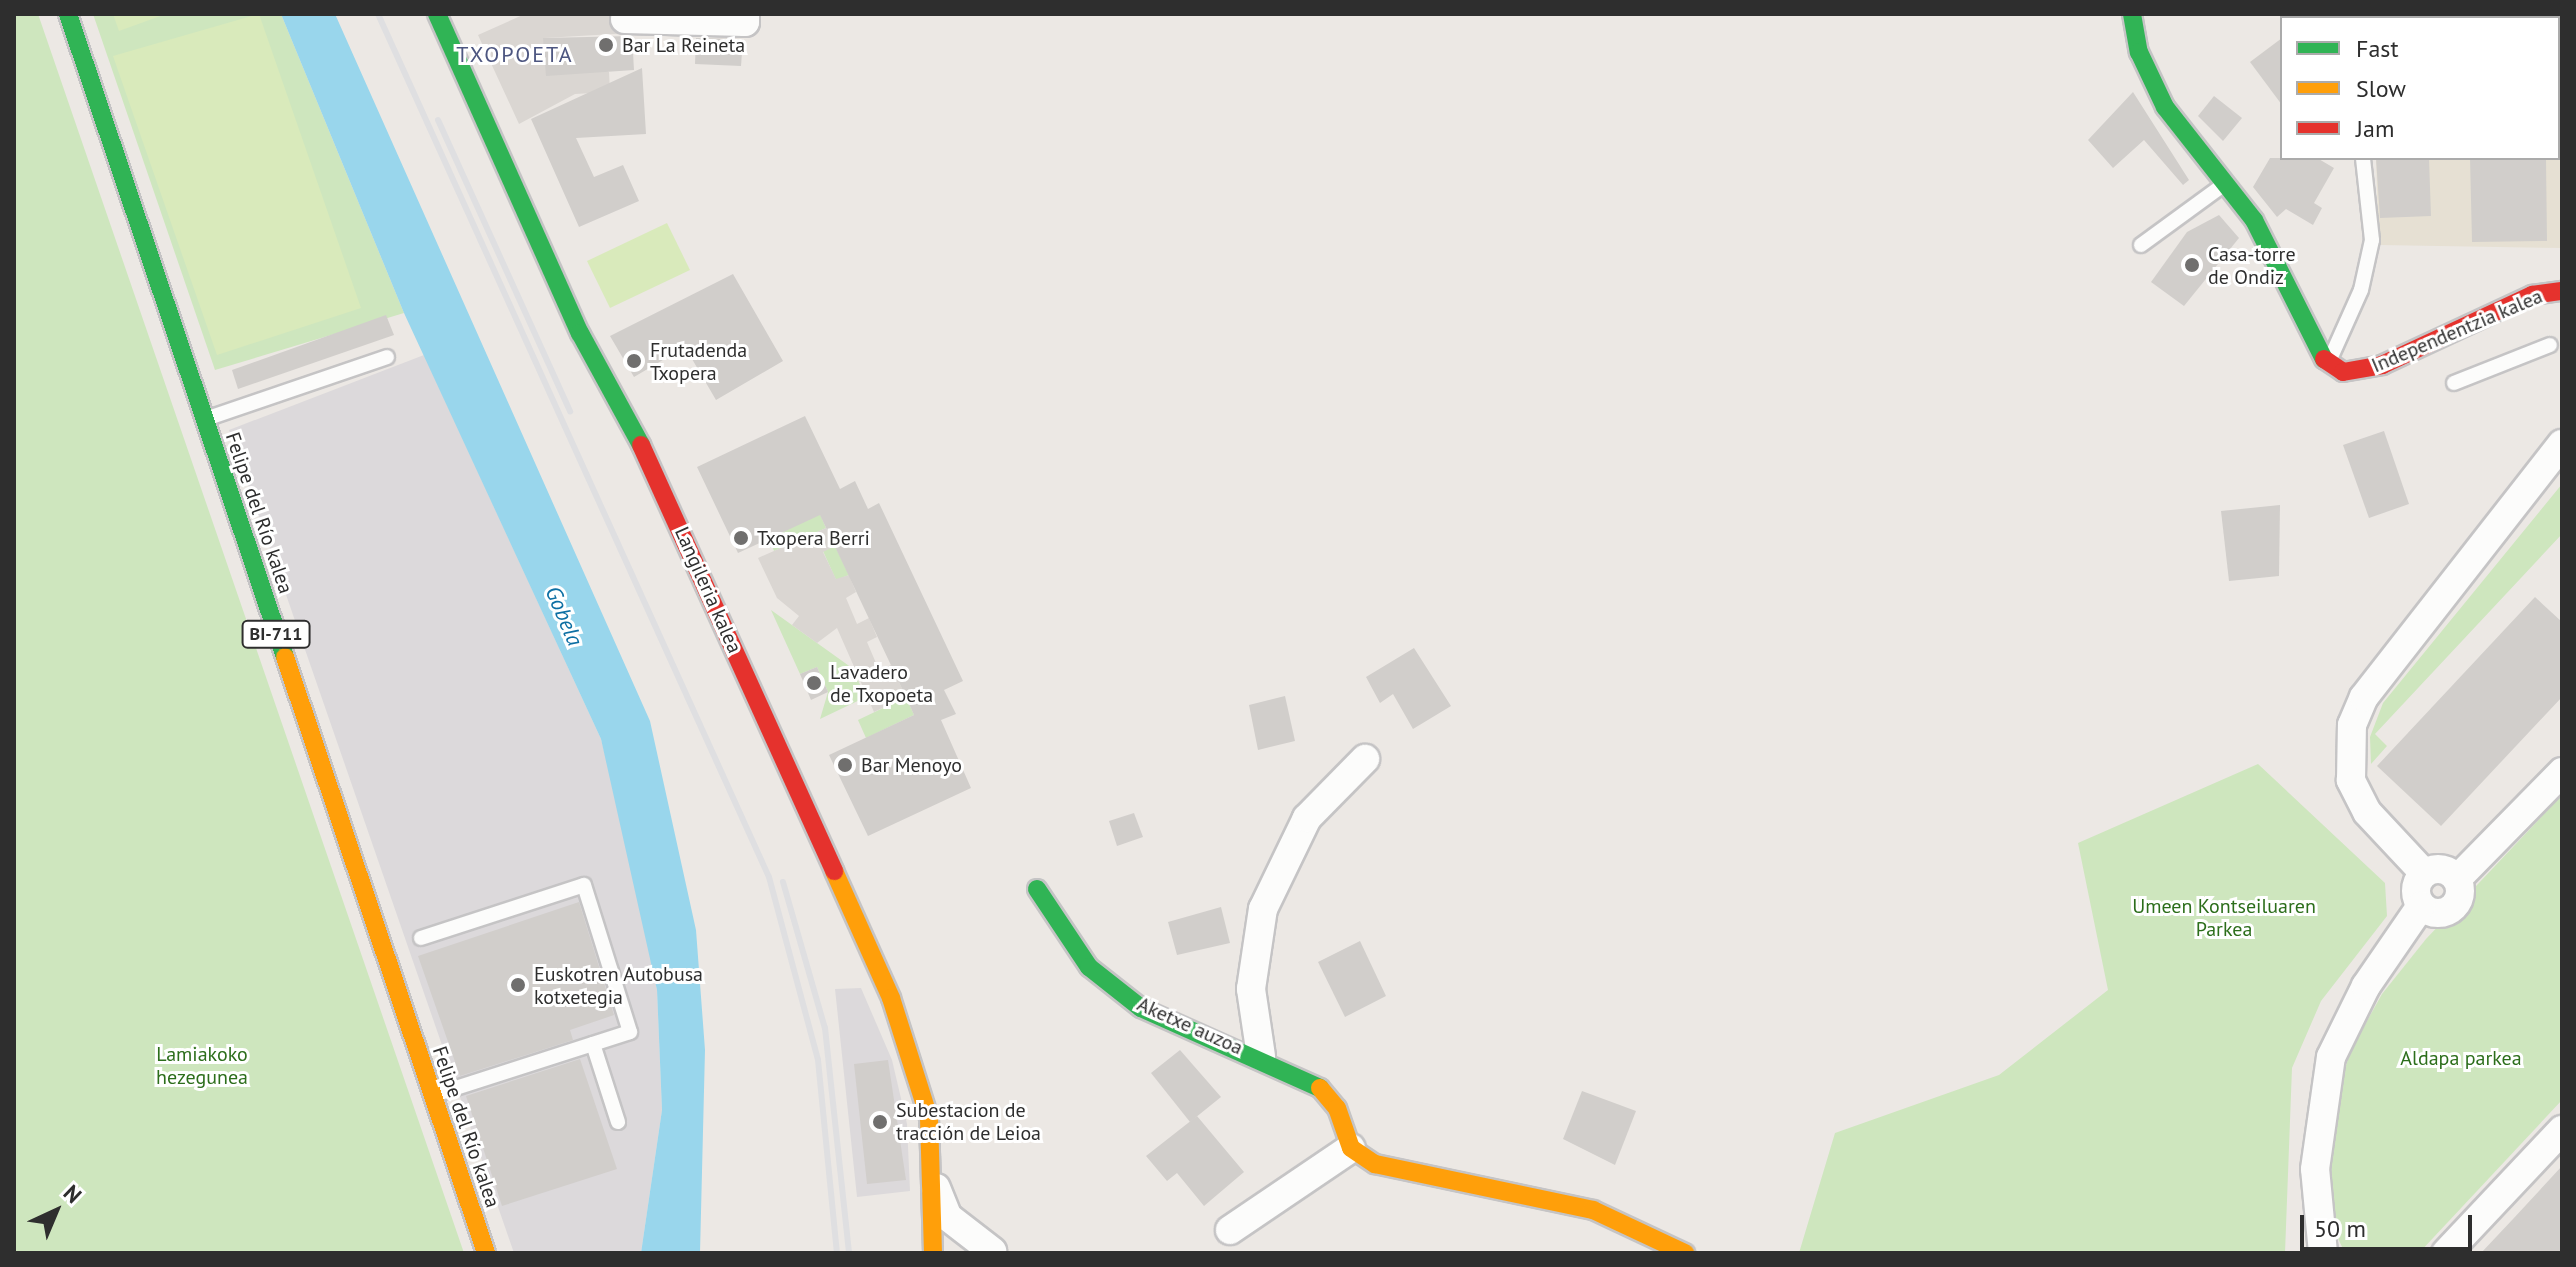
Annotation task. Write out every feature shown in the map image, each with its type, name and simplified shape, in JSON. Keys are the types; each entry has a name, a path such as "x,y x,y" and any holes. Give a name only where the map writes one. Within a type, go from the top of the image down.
{"street":[{"name":"Felipe del Río kalea","path":"68,14 486,1253"},
{"path":"625,19 745,22 745,14"},
{"path":"2132,14 2139,52 2165,107 2222,186 2254,220 2327,364"},
{"name":"Langileria kalea","path":"438,18 580,333 652,466 917,1062 933,1182 933,1253"},
{"name":"Independentzia kalea","path":"2327,364 2343,372 2382,365 2532,295 2562,291"},
{"path":"2424,873 2367,812 2351,780 2352,725 2364,697 2562,444"},
{"path":"1261,1056 1251,989 1263,909 1307,818 1365,759"},
{"path":"2424,873 2415,893 2421,906 2441,914 2455,907 2457,879 2562,772"},
{"path":"2424,873 2446,870 2457,879"},
{"name":"Aketxe auzoa","path":"1037,889 1089,967 1141,1008 1261,1056 1315,1083 1337,1108 1351,1148"},
{"path":"2318,1250 2315,1169 2331,1057 2366,986 2421,906"},
{"path":"2446,1253 2562,1130"},
{"path":"1230,1230 1351,1148 1375,1164 1593,1210 1685,1253"},
{"name":"Langileria kalea","path":"933,1182 948,1217 991,1252"}],"lane":[{"path":"438,18 459,14"},
{"path":"2327,364 2361,290 2372,240 2363,160"},
{"path":"2141,245 2222,186"},
{"path":"2454,383 2550,345"},
{"path":"204,420 387,357"},
{"path":"421,938 584,885 630,1032 433,1096"},
{"path":"593,1044 618,1122"}],"shaded area":[{"path":"525,14 624,14 631,33 544,38 609,72 610,92 575,94 519,124 478,35"},
{"path":"2518,14 2562,14 2562,248 2379,245 2376,160 2560,160 2560,16"},
{"path":"424,355 601,739 633,862 657,990 662,1110 641,1253 514,1253 229,430"},
{"path":"826,528 835,546 823,552 836,579 849,575 856,592 846,598 857,624 869,618 877,637 867,642 879,670 891,665 906,697 874,712 837,628 817,643 792,625 799,616 777,598 758,558"},
{"path":"861,988 892,1060 907,1124 910,1191 857,1197 835,989"}],"green space":[{"name":"Lamiakoko hezegunea","path":"14,14 38,14 464,1253 14,1253"},
{"path":"93,14 281,14 404,313 215,370"},
{"path":"113,14 166,14 119,31"},
{"path":"259,14 361,308 217,355 113,56"},
{"path":"667,223 690,270 610,308 587,261"},
{"path":"2562,484 2562,534 2375,734 2387,746 2371,764 2370,737 2383,703"},
{"path":"820,514 826,528 774,551 769,538"},
{"path":"835,546 849,575 836,580 823,551"},
{"path":"771,610 852,668 866,697 820,719 828,692 817,667 800,674"},
{"path":"906,697 914,715 866,738 858,720"},
{"name":"Umeen Kontseiluaren Parkea","path":"2258,764 2385,883 2387,916 2321,1001 2292,1068 2285,1253 1799,1253 1835,1133 1999,1075 2108,990 2078,843"},
{"name":"Aldapa parkea","path":"2562,795 2562,1100 2419,1253 2345,1253 2332,1226 2328,1156 2336,1094 2352,1048 2382,994 2426,939"}],"water":[{"name":"Gobela","path":"281,14 335,14 650,721 696,930 705,1050 700,1253 641,1253 662,1110 657,990 601,739 404,313"}],"building":[{"path":"632,36 634,70 546,76 543,38"},
{"path":"696,38 743,39 741,66 695,64"},
{"path":"2280,40 2280,102 2250,62"},
{"path":"642,68 646,134 576,138 594,177 623,165 639,201 579,227 531,119"},
{"path":"2133,92 2189,180 2183,185 2144,140 2113,168 2088,140"},
{"path":"2214,96 2242,118 2223,141 2198,116"},
{"path":"2270,158 2320,160 2334,168 2314,203 2322,208 2313,225 2286,209 2277,217 2253,187"},
{"path":"2376,160 2429,160 2431,216 2380,218"},
{"path":"2470,160 2546,160 2547,241 2472,242"},
{"name":"Casa-torre de Ondiz","path":"2219,215 2239,238 2184,306 2151,282 2187,232"},
{"path":"733,274 783,361 716,400 685,347 634,377 610,336"},
{"path":"386,315 394,335 238,389 232,370"},
{"path":"805,416 840,489 855,481 868,509 879,503 963,681 944,690 956,714 941,720 971,788 868,836 829,755 914,715 906,697 820,515 738,553 697,467"},
{"path":"2384,431 2409,504 2369,518 2343,445"},
{"path":"2280,505 2279,576 2229,581 2221,511"},
{"path":"2535,597 2562,622 2562,697 2441,826 2377,766"},
{"path":"1414,648 1451,706 1413,729 1393,694 1380,703 1366,677"},
{"name":"Lavadero de Txopoeta","path":"817,667 828,692 811,700 800,674"},
{"path":"1285,696 1295,741 1258,750 1249,705"},
{"path":"1134,813 1143,837 1117,846 1109,821"},
{"name":"Euskotren Autobusa kotxetegia","path":"579,902 614,1015 570,1030 573,1040 460,1076 418,956"},
{"path":"1221,907 1230,943 1177,955 1168,922"},
{"path":"1360,941 1386,996 1345,1017 1318,962"},
{"path":"1180,1050 1221,1097 1190,1122 1151,1073"},
{"name":"Euskotren Autobusa kotxetegia","path":"580,1059 617,1169 502,1206 466,1096"},
{"name":"Subestacion de tracción de Leioa","path":"888,1060 906,1180 867,1184 854,1064"},
{"path":"1582,1091 1636,1111 1615,1165 1563,1139"},
{"path":"1197,1116 1244,1172 1204,1206 1177,1173 1167,1181 1146,1156"},
{"path":"2562,1166 2562,1253 2481,1253 2513,1219"}],"railway":[{"path":"378,14 769,877 818,1060 837,1253"},
{"path":"438,120 570,411"},
{"path":"783,882 825,1028 849,1253"}],"traffic: fast":[{"path":"68,14 285,657"},
{"path":"437,14 580,333 641,445"},
{"path":"2132,14 2139,52 2165,107 2254,220 2324,359"},
{"path":"1037,889 1089,967 1141,1008 1320,1088"}],"traffic: slow":[{"path":"285,657 486,1253"},
{"path":"834,871 891,998 929,1118 933,1253"},
{"path":"1320,1088 1337,1108 1351,1148 1375,1164 1593,1210 1685,1253"}],"traffic: jam":[{"path":"2324,359 2343,372 2382,365 2532,295 2562,291"},
{"path":"641,445 834,871"}],"place":[{"name":"Bar La Reineta","path":"606,45"},
{"name":"Casa-torre de Ondiz","path":"2192,265"},
{"name":"Frutadenda Txopera","path":"634,361"},
{"name":"Txopera Berri","path":"741,538"},
{"name":"Lavadero de Txopoeta","path":"814,683"},
{"name":"Bar Menoyo","path":"845,765"},
{"name":"Euskotren Autobusa kotxetegia","path":"518,985"},
{"name":"Subestacion de tracción de Leioa","path":"880,1122"}],"district":[{"name":"TXOPOETA","path":"515,55"}]}
